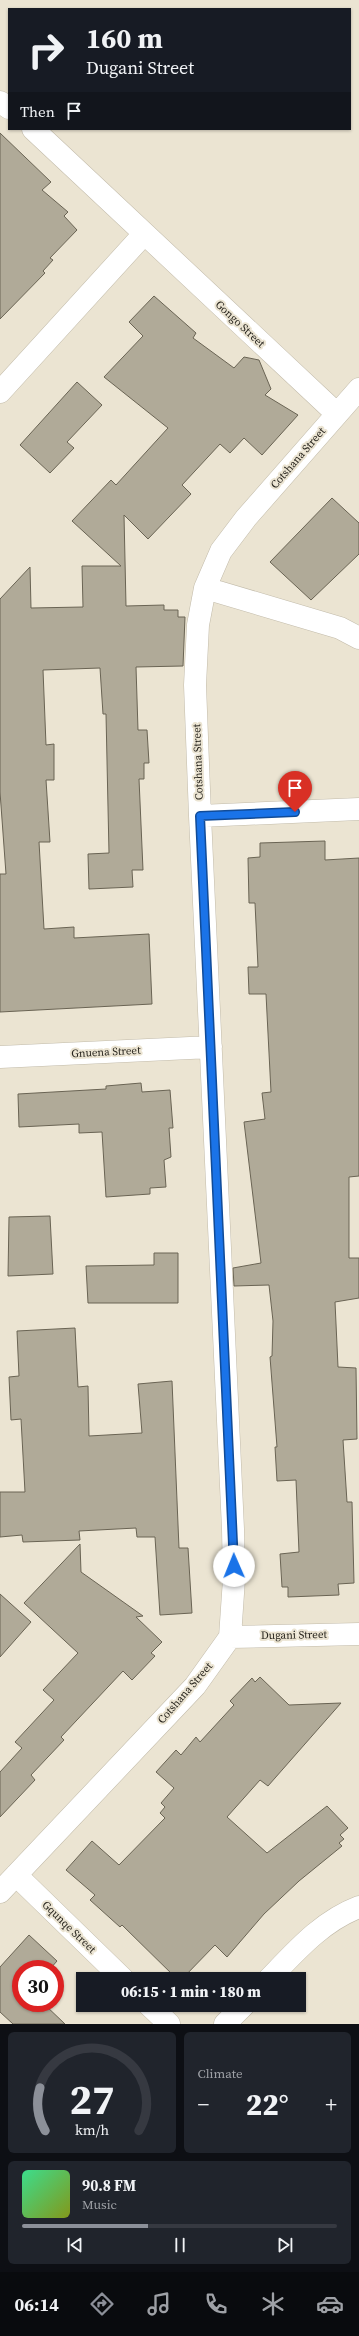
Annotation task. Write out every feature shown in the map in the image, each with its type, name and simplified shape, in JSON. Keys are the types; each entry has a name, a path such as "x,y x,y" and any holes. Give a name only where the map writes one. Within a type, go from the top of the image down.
{"street":[{"name":"Gongo Street","path":"34,130 337,414"},
{"path":"0,392 144,234"},
{"name":"Cotshana Street","path":"0,1892 195,1686 230,1637 234,1579 233,1529 200,816 195,685 198,625 205,588 221,551 246,518 359,389"},
{"path":"205,588 340,628 359,638"},
{"path":"200,816 359,809"},
{"name":"Gnuena Street","path":"0,1057 211,1047"},
{"name":"Dugani Street","path":"230,1637 359,1634"},
{"name":"Gqunqe Street","path":"16,1875 116,1972"},
{"path":"276,1972 313,1934 336,1918 359,1907"},
{"path":"156,2012 169,2024"},
{"path":"225,2024 237,2012"}],"building":[{"path":"0,133 51,182 42,190 68,212 64,216 77,230 50,258 53,260 43,271 45,273 0,319"},
{"path":"154,296 196,333 193,338 234,368 244,357 259,360 271,389 265,395 298,415 262,455 244,438 230,453 220,444 182,485 191,494 148,539 124,515 126,606 164,605 164,610 178,610 178,617 185,617 183,666 136,667 138,730 147,730 149,763 144,763 144,779 139,779 143,870 132,870 133,887 89,889 88,854 109,853 106,714 103,714 100,668 43,670 46,745 54,744 54,780 46,780 50,842 39,842 44,929 74,927 74,938 149,934 152,1004 0,1012 0,874 6,874 0,792 0,599 30,567 31,608 83,607 82,566 121,566 72,521 111,480 116,485 168,428 104,377 143,336 129,322"},
{"path":"77,382 102,405 67,442 74,448 50,473 20,445"},
{"path":"332,498 359,523 359,554 311,600 270,562"},
{"path":"325,841 325,860 359,858 359,1176 349,1177 349,1258 359,1258 359,1298 335,1302 338,1367 356,1368 357,1439 343,1440 347,1502 352,1502 354,1583 338,1584 339,1595 288,1597 288,1587 282,1587 280,1554 299,1552 296,1480 277,1481 275,1447 277,1447 270,1357 272,1356 273,1321 269,1285 234,1286 233,1268 261,1263 244,1122 265,1119 262,1093 271,1092 266,994 249,994 248,967 258,967 255,903 249,903 248,858 260,857 260,843"},
{"path":"141,1083 142,1092 170,1090 173,1128 169,1128 171,1157 164,1160 166,1187 150,1188 150,1194 106,1197 102,1132 79,1133 79,1124 19,1127 18,1094 106,1089 106,1086"},
{"path":"50,1216 53,1274 8,1276 9,1217"},
{"path":"154,1253 178,1253 178,1303 88,1303 86,1266 154,1265"},
{"path":"75,1328 78,1387 88,1386 89,1436 142,1433 138,1384 172,1381 179,1548 188,1548 192,1613 160,1615 155,1537 137,1537 136,1528 79,1531 80,1540 23,1542 22,1535 0,1537 0,1492 25,1492 21,1419 11,1420 9,1377 19,1376 17,1331"},
{"path":"80,1544 81,1572 143,1616 136,1617 162,1642 151,1653 155,1656 132,1680 123,1671 61,1737 64,1740 31,1775 35,1780 0,1817 0,1772 22,1748 15,1742 54,1700 43,1690 78,1653 24,1603"},
{"path":"0,1594 31,1622 0,1657"},
{"path":"260,1677 289,1705 341,1703 268,1786 260,1780 227,1817 267,1853 327,1806 348,1828 340,1835 344,1839 339,1843 342,1846 299,1881 264,1914 227,1957 215,1945 189,1972 170,1972 122,1925 120,1927 90,1900 95,1895 66,1870 92,1841 119,1865 165,1818 160,1813 165,1807 161,1803 174,1788 156,1772 176,1750 181,1755 196,1737 200,1742 234,1705 230,1701 252,1678 255,1682"},
{"path":"29,1935 56,1960 12,1960 12,2012 52,2012 65,2024 13,2024 0,2012 0,1967"}],"route":[{"path":"234,1566 211,1031 200,816 295,812"}]}
